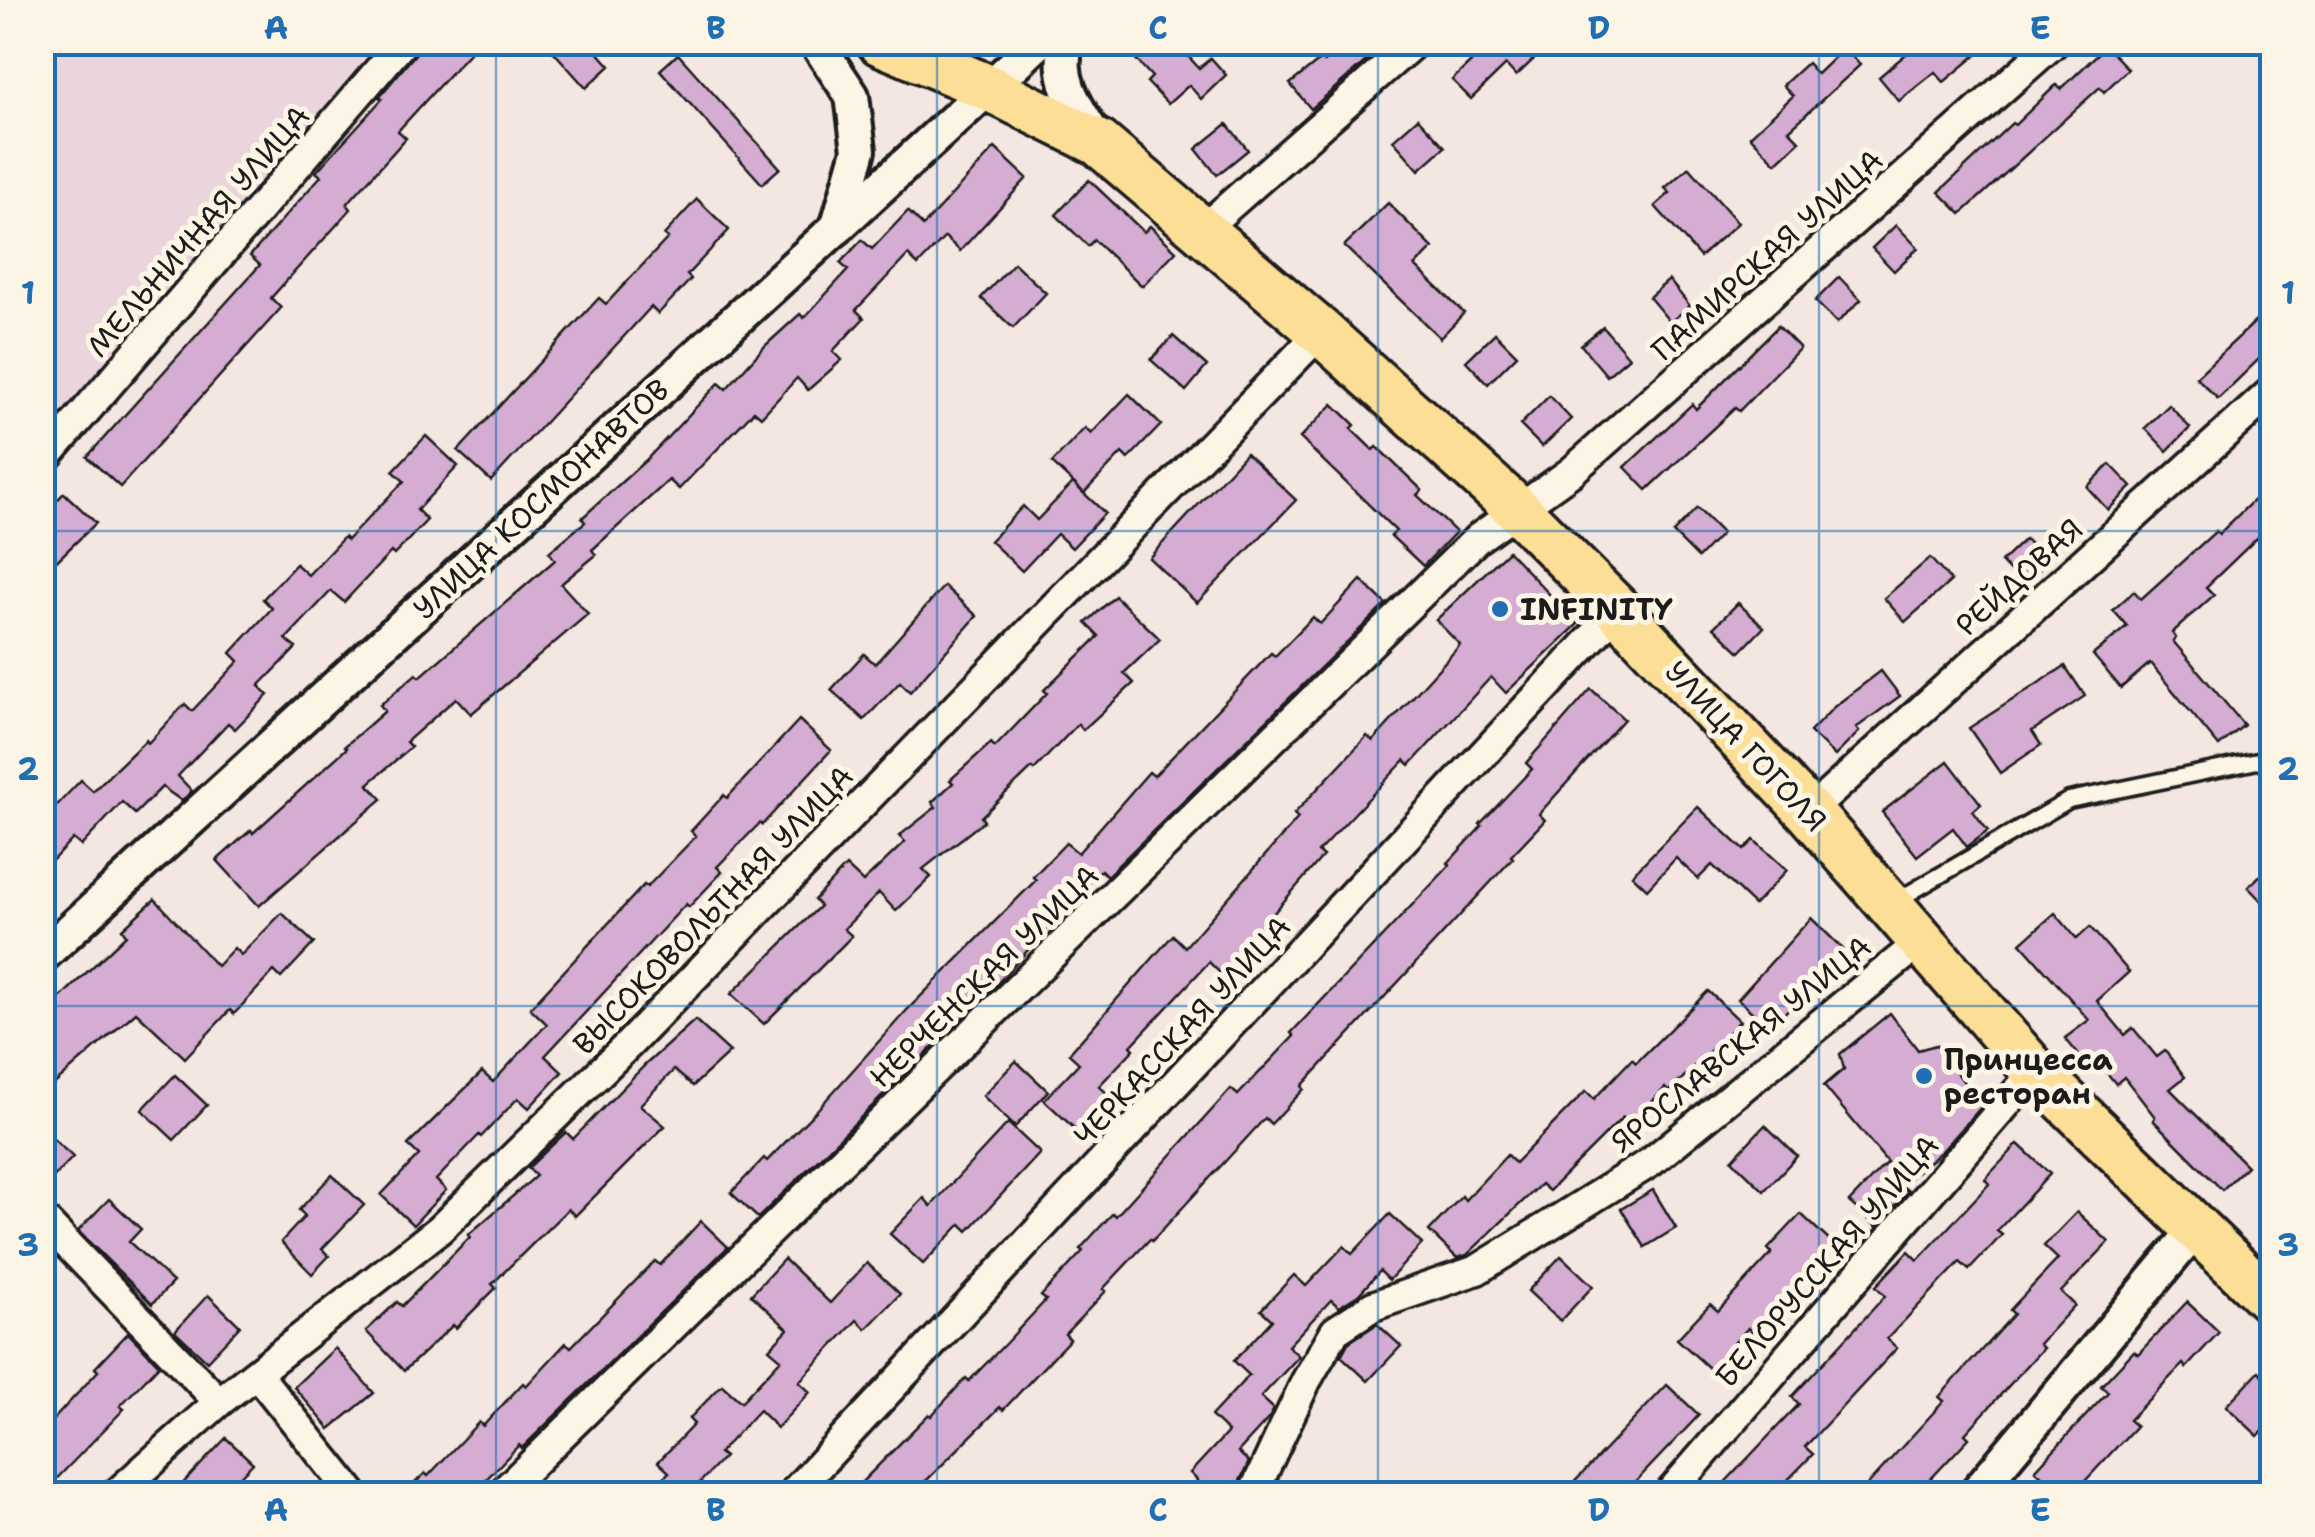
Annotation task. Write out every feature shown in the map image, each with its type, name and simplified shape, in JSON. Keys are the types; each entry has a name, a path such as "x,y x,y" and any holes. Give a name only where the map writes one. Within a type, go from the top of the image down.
{"highway":[{"name":"УЛИЦА ГОГОЛЯ","path":"880,42 989,88 1099,143 1321,332 1517,509 1809,812 2034,1070 2272,1302"}],"street":[{"name":"МЕЛЬНИЧНАЯ УЛИЦА","path":"42,462 403,42"},
{"path":"816,42 852,96 860,150 837,228"},
{"name":"УЛИЦА КОСМОНАВТОВ","path":"42,956 1040,42"},
{"path":"1067,42 1060,61 1072,100 1099,143"},
{"path":"1202,230 1415,42"},
{"name":"ПАМИРСКАЯ УЛИЦА","path":"1517,509 1571,472 2054,42"},
{"name":"ВЫСОКОВОЛЬТНАЯ УЛИЦА","path":"116,1494 219,1402 440,1229 629,1044 1321,332"},
{"name":"РЕЙДОВАЯ","path":"1809,812 2272,391"},
{"name":"НЕРЧЕНСКАЯ УЛИЦА","path":"501,1494 1462,553 1517,509"},
{"name":"ЧЕРКАССКАЯ УЛИЦА","path":"792,1494 1618,610"},
{"name":"ЯРОСЛАВСКАЯ УЛИЦА","path":"1253,1494 1306,1381 1335,1331 1374,1306 1477,1270 1651,1162 1923,940"},
{"name":"БЕЛОРУССКАЯ УЛИЦА","path":"1669,1494 2034,1070"},
{"path":"42,1218 219,1402"},
{"path":"1976,1494 2196,1229"},
{"path":"257,1374 354,1494"}],"lane":[{"path":"1891,904 2069,800 2272,758"}],"shaded area":[{"path":"43,43 397,43 186,284 43,438"}],"building":[{"path":"420,42 479,42 398,131 406,138 347,204 351,209 271,298 281,308 120,487 87,457 260,265 250,256 321,176 316,172 382,99 379,97 416,53"},
{"path":"545,42 589,42 610,66 586,88"},
{"path":"1120,42 1175,42 1199,68 1211,58 1226,75 1201,99 1189,85 1168,104 1147,82 1152,77"},
{"path":"1346,42 1388,42 1311,109 1290,84"},
{"path":"1492,42 1552,42 1516,76 1506,65 1471,99 1452,80"},
{"path":"1920,42 1992,42 1944,82 1935,72 1899,101 1879,77"},
{"path":"2106,46 2128,69 2104,92 2100,87 1961,214 1939,192 2012,123 2015,125 2056,85 2061,89"},
{"path":"1844,48 1860,65 1789,130 1800,141 1776,163 1750,136 1793,96 1783,85 1807,63 1817,74"},
{"path":"678,54 780,168 762,184 660,70"},
{"path":"1418,118 1445,147 1419,170 1393,140"},
{"path":"1227,124 1248,150 1217,175 1196,149"},
{"path":"995,148 1027,178 960,251 945,237 918,265 908,255 856,310 864,318 833,351 842,360 808,390 797,378 761,417 754,411 679,489 669,480 592,550 596,555 561,584 588,614 471,714 456,698 406,742 411,747 368,784 382,799 259,906 217,860 251,830 253,833 347,748 385,711 380,705 416,674 420,677 555,560 549,552 585,522 582,518 646,460 719,383 726,389 800,314 804,318 848,270 840,263 862,240 872,249 908,211 923,226"},
{"path":"1689,167 1738,223 1700,257 1655,206 1670,193 1665,188"},
{"path":"1089,180 1144,232 1150,226 1176,251 1142,286 1094,240 1088,246 1056,215"},
{"path":"697,199 729,230 687,275 691,279 658,314 651,307 491,481 458,451 599,298 606,304 668,238 664,235"},
{"path":"1388,203 1433,248 1415,266 1464,313 1440,338 1344,246"},
{"path":"1896,225 1918,248 1894,271 1872,248"},
{"path":"1014,263 1046,293 1013,328 981,298"},
{"path":"1839,277 1861,300 1837,323 1815,301"},
{"path":"1669,280 1690,306 1670,322 1649,297"},
{"path":"2272,306 2272,367 2262,356 2218,399 2196,377"},
{"path":"1778,326 1800,348 1739,411 1735,408 1647,490 1625,467 1692,404 1696,409"},
{"path":"1603,327 1629,357 1607,376 1581,345"},
{"path":"1495,333 1517,355 1488,384 1466,361"},
{"path":"1173,336 1207,366 1186,391 1151,360"},
{"path":"1129,394 1161,425 1128,459 1122,453 1084,493 1052,463 1085,428 1091,434"},
{"path":"1549,396 1571,419 1542,447 1520,425"},
{"path":"1333,404 1355,425 1351,429 1373,450 1377,447 1422,490 1417,495 1456,532 1423,566 1391,536 1396,531 1300,438"},
{"path":"2169,405 2190,428 2167,451 2145,428"},
{"path":"426,436 458,466 417,510 427,520 344,602 331,591 286,639 296,648 259,686 268,695 235,729 228,723 178,776 192,791 182,801 162,787 135,814 122,802 81,846 73,839 42,871 42,821 81,780 93,791 185,704 192,711 239,661 231,653 272,608 263,599 296,564 308,575 344,537 347,540 404,481 393,471"},
{"path":"1246,453 1296,500 1197,603 1149,558"},
{"path":"2110,464 2132,487 2108,510 2087,487"},
{"path":"2272,482 2272,528 2206,587 2214,595 2172,633 2176,638 2173,641 2244,725 2219,746 2150,663 2121,688 2093,655 2127,626 2113,610 2134,591 2141,599 2216,531 2219,534"},
{"path":"1073,483 1105,513 1072,548 1057,534 1022,571 990,541 1023,506 1037,520"},
{"path":"64,493 96,523 42,575 42,515"},
{"path":"1697,508 1722,533 1698,558 1673,533"},
{"path":"2025,539 2047,562 2023,585 2001,562"},
{"path":"1508,551 1578,624 1506,693 1491,677 1410,765 1405,760 1318,852 1323,856 1221,974 1209,962 1131,1046 1134,1049 1099,1086 1109,1095 1076,1130 1044,1100 1079,1063 1069,1054 1173,935 1185,947 1298,818 1294,814 1367,736 1373,741 1460,645 1436,620"},
{"path":"1930,558 1951,581 1905,622 1884,598"},
{"path":"1361,580 1386,604 1107,876 1101,870 995,986 758,1218 731,1193 817,1110 908,1009 1036,880 1033,877 1066,843 1078,853 1149,772 1154,776 1271,653 1275,656 1313,617 1320,624"},
{"path":"944,586 977,616 910,692 900,682 864,720 831,690 864,654 875,664"},
{"path":"1115,596 1160,639 1124,673 1134,683 1083,730 1078,724 981,817 984,821 923,869 931,877 896,911 879,893 844,929 852,936 764,1024 731,994 820,906 814,900 846,866 863,882 905,842 899,836 936,807 932,802 953,783 950,780 991,743 995,747 1047,693 1044,690 1099,636 1086,623"},
{"path":"1738,603 1764,627 1740,652 1714,627"},
{"path":"2065,666 2085,696 2032,731 2041,745 2000,773 1969,728"},
{"path":"1881,671 1900,696 1856,728 1859,732 1835,756 1810,732 1835,706"},
{"path":"1591,689 1624,719 1539,814 1545,820 1513,858 1302,1086 1304,1089 1271,1124 1265,1118 1103,1289 1106,1291 1065,1334 1070,1339 1003,1410 1000,1407 928,1479 910,1494 850,1494 1004,1345 1046,1300 1041,1296 1083,1251 1080,1249 1113,1213 1116,1216 1231,1089 1238,1095 1294,1036 1291,1033 1450,865 1480,824 1532,769 1526,763"},
{"path":"799,720 831,750 717,867 722,872 689,907 686,904 545,1056 562,1072 529,1108 518,1098 479,1135 436,1180 446,1190 413,1225 381,1195 419,1155 408,1145 482,1072 493,1082 547,1024 530,1008 644,885 647,887 696,836 691,831"},
{"path":"1948,761 1981,804 1973,811 1988,831 1967,847 1953,828 1917,856 1882,812"},
{"path":"1698,807 1744,850 1754,840 1787,870 1754,905 1712,865 1698,879 1676,858 1647,889 1632,875"},
{"path":"2272,864 2272,912 2248,887"},
{"path":"155,899 217,966 234,948 241,955 282,913 314,943 281,978 274,971 234,1014 230,1010 185,1058 136,1012 42,1095 43,1014 126,935 122,929"},
{"path":"2055,913 2077,939 2090,927 2129,972 2097,1001 2125,1035 2133,1028 2157,1057 2165,1051 2185,1077 2170,1089 2247,1166 2222,1190 2153,1120 2155,1117 2124,1077 2116,1084 2094,1057 2086,1064 2065,1038 2089,1020 2021,943"},
{"path":"1811,918 1843,949 1770,1029 1738,999"},
{"path":"1708,991 1740,1021 1669,1092 1665,1088 1631,1124 1623,1117 1549,1191 1541,1184 1467,1255 1457,1258 1429,1231 1507,1155 1515,1163 1586,1091 1594,1099 1632,1059 1636,1063"},
{"path":"1890,1013 1918,1050 1936,1045 1982,1106 1942,1151 1901,1185 1908,1191 1877,1227 1849,1202 1887,1162 1824,1086 1844,1069 1840,1054"},
{"path":"695,1020 730,1052 693,1086 674,1070 640,1105 665,1126 575,1216 568,1209 492,1284 496,1288 456,1328 453,1325 404,1371 366,1331 397,1302 402,1306 468,1235 536,1176 528,1168 566,1132 573,1139"},
{"path":"1016,1061 1048,1091 1015,1127 983,1096"},
{"path":"175,1075 207,1105 174,1140 142,1110"},
{"path":"1008,1123 1040,1153 968,1231 961,1224 923,1264 890,1234 924,1198 931,1206"},
{"path":"1765,1125 1797,1156 1764,1191 1732,1160"},
{"path":"42,1129 73,1157 42,1189"},
{"path":"2018,1144 2050,1174 1997,1231 2002,1235 1969,1270 1960,1262 1887,1339 1897,1348 1805,1447 1813,1454 1774,1494 1714,1494 1799,1404 1792,1397 1885,1296 1876,1286 1909,1251 1918,1260 1989,1184 1985,1179"},
{"path":"332,1175 364,1205 322,1249 329,1256 312,1274 281,1242 305,1216 299,1210"},
{"path":"1653,1190 1676,1228 1645,1247 1621,1209"},
{"path":"109,1199 141,1229 129,1242 173,1282 152,1304 78,1231"},
{"path":"2077,1212 2109,1242 2061,1292 2075,1305 2039,1344 2043,1348 1965,1434 1969,1438 1926,1484 1937,1494 1859,1494 1944,1401 1939,1397 2014,1314 2010,1310 2058,1259 2044,1246"},
{"path":"1390,1214 1422,1244 1389,1280 1380,1271 1358,1295 1339,1307 1331,1300 1288,1346 1299,1356 1261,1397 1274,1409 1238,1452 1249,1462 1237,1487 1230,1494 1185,1494 1198,1481 1190,1473 1228,1432 1211,1416 1249,1375 1234,1361 1272,1320 1261,1310 1294,1275 1306,1286 1344,1246 1352,1254"},
{"path":"1801,1214 1833,1244 1784,1296 1788,1300 1755,1335 1748,1328 1710,1369 1677,1339 1710,1304 1718,1311 1772,1253 1768,1249"},
{"path":"701,1221 728,1247 472,1494 404,1494 425,1473 428,1476 479,1422 483,1426 523,1383 526,1386 566,1343 571,1347 655,1261 660,1265"},
{"path":"1561,1256 1593,1286 1560,1321 1528,1291"},
{"path":"784,1259 830,1303 867,1263 900,1294 866,1329 857,1320 799,1382 810,1392 777,1428 759,1410 719,1453 724,1457 689,1494 648,1494 669,1472 658,1462 694,1424 689,1419 722,1385 741,1402 781,1359 769,1349 788,1329 751,1295"},
{"path":"208,1295 240,1326 207,1361 175,1331"},
{"path":"2187,1302 2219,1332 2129,1420 2136,1426 2073,1494 2032,1494 2046,1480 2035,1470 2108,1392 2101,1386"},
{"path":"1377,1324 1401,1346 1368,1381 1341,1356 1348,1343"},
{"path":"128,1333 159,1365 120,1406 124,1409 42,1494 42,1432"},
{"path":"335,1348 374,1393 330,1429 294,1387"},
{"path":"2259,1371 2272,1385 2272,1421 2258,1436 2226,1406"},
{"path":"1667,1385 1699,1415 1624,1494 1563,1494"},
{"path":"226,1438 253,1463 223,1494 173,1494"}],"place":[{"name":"INFINITY","path":"1500,609"},
{"name":"Принцесса ресторан","path":"1924,1076"}]}
